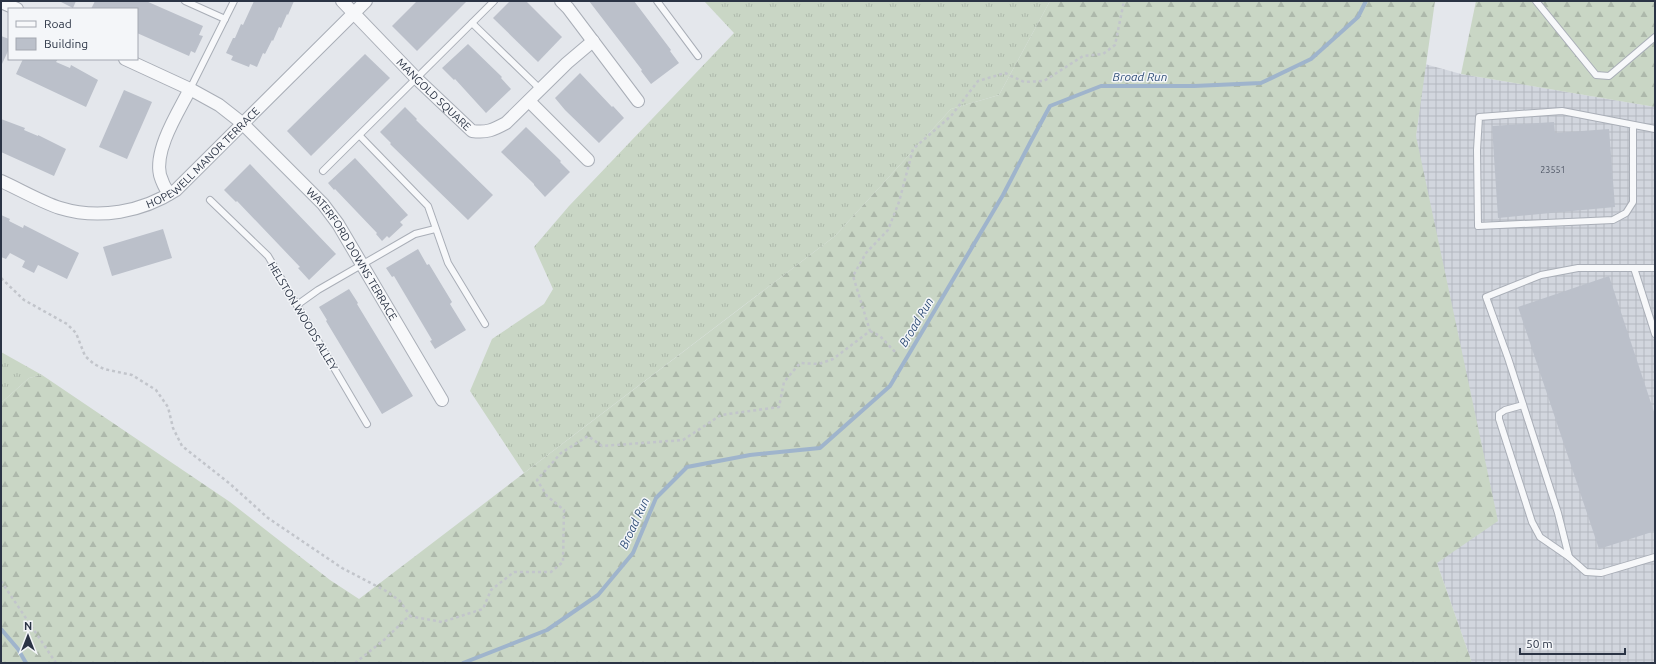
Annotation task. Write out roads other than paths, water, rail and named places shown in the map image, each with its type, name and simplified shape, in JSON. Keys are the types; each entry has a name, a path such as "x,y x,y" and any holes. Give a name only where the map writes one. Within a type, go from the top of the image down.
{"street":[{"name":"MANGOLD SQUARE","path":"342,1 417,79 472,131 484,133 495,130 506,124 567,62 593,41"},
{"name":"HOPEWELL MANOR TERRACE","path":"1,181 60,208 80,212 114,213 131,210 169,194 176,190 366,1"},
{"path":"562,1 638,101"},
{"path":"1,2 15,8"},
{"name":"WATERFORD DOWNS TERRACE","path":"127,60 190,89 219,105 242,124 322,204 338,224 442,400"},
{"path":"169,194 160,174 160,154 168,133 190,89"},
{"path":"529,101 588,160"}],"lane":[{"path":"185,1 224,19"},
{"path":"190,89 234,1"},
{"path":"323,171 360,136 494,1"},
{"path":"657,1 698,56"},
{"path":"1536,1 1596,75 1609,76 1655,37"},
{"path":"472,23 540,89"},
{"path":"1633,125 1633,202 1626,213 1613,220 1478,226 1477,150 1479,117 1562,111 1655,129"},
{"path":"360,136 428,206 448,263 485,324"},
{"name":"HELSTON WOODS ALLEY","path":"210,200 268,256 367,424"},
{"path":"297,305 318,290 415,234 435,229"},
{"path":"1569,557 1558,512 1486,297 1541,275 1578,268 1655,268"},
{"path":"1634,268 1655,334"},
{"path":"1523,405 1505,410 1499,414 1499,419 1532,522 1540,537 1569,557 1586,572 1601,573 1655,557"}],"waterway":[{"name":"Broad Run","path":"463,663 547,630 598,595 633,553 656,498 687,467 750,455 820,448 890,386 1003,195 1050,106 1101,86 1194,86 1261,83 1311,59 1358,17 1366,1"},
{"path":"1,629 18,649 26,663"}]}
